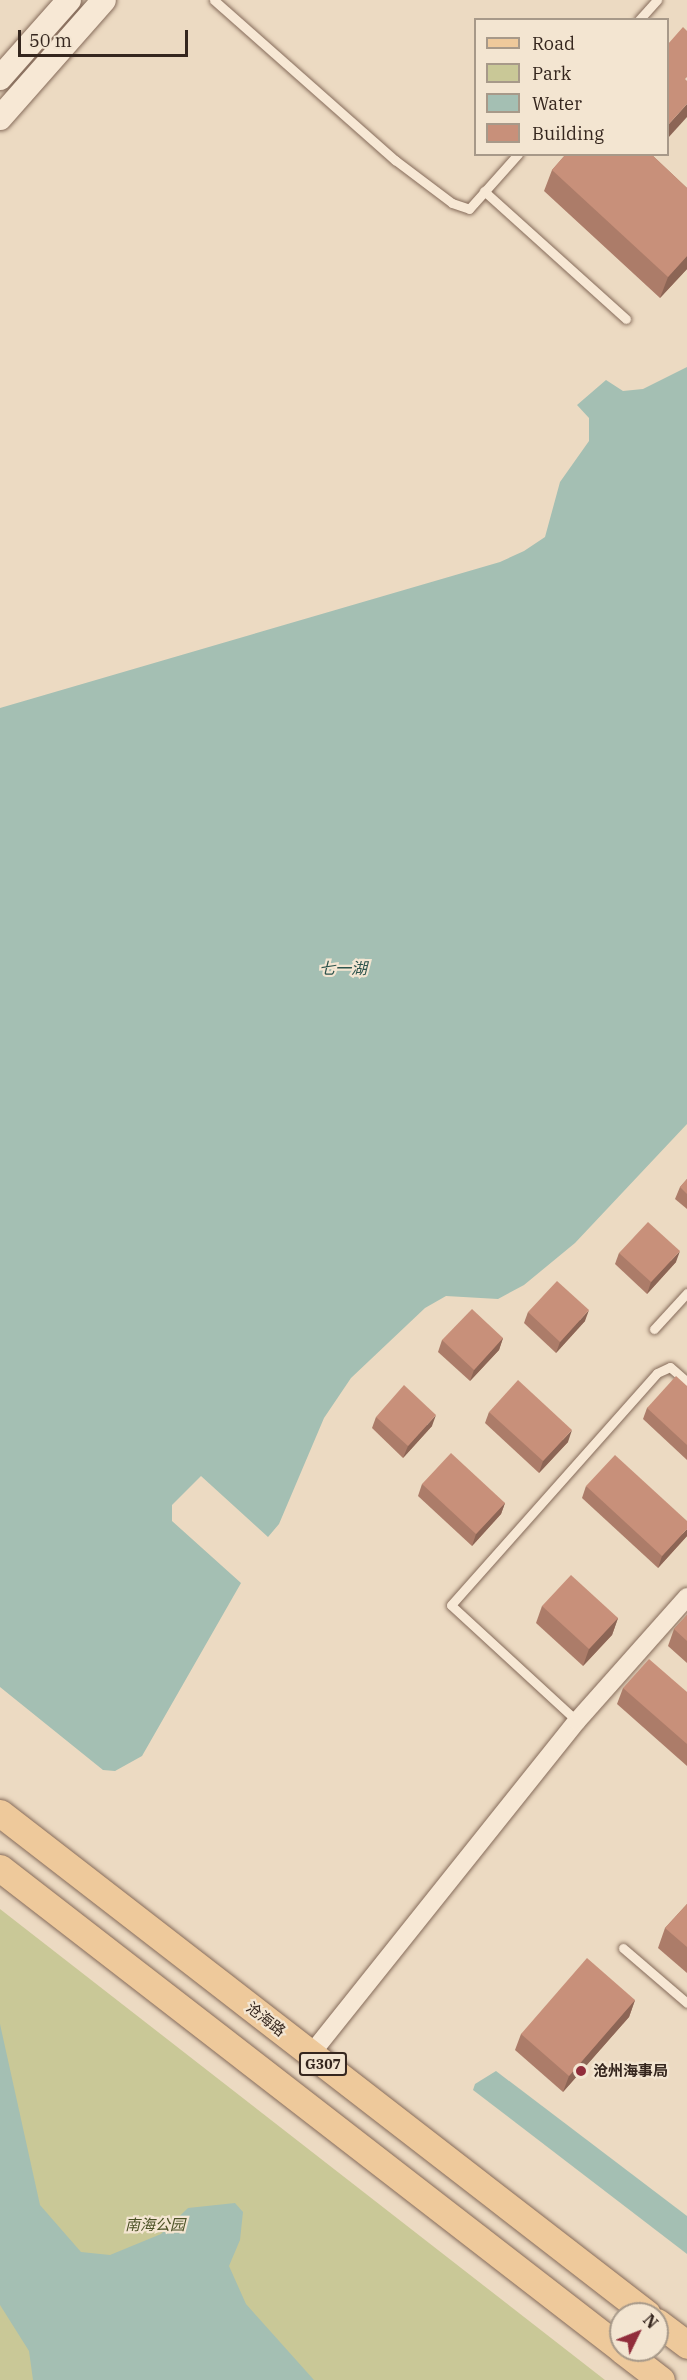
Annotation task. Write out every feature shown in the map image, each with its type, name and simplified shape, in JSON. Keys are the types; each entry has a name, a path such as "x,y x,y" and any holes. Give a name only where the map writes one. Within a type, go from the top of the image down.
{"main road":[{"path":"0,78 69,0"},
{"path":"0,117 104,0"},
{"name":"沧海路","path":"0,1813 631,2302"},
{"name":"G307","path":"0,1868 609,2339"},
{"path":"669,2331 687,2345"},
{"name":"G307","path":"638,2362 661,2380"}],"street":[{"path":"311,2054 577,1721 687,1597"}],"lane":[{"path":"214,0 423,183 452,203 469,209 516,156"},
{"path":"641,18 657,0"},
{"path":"484,191 626,319"},
{"path":"654,1329 687,1293"},
{"path":"577,1721 451,1605 657,1373 670,1367 687,1382"},
{"path":"623,1948 687,2003"}],"green space":[{"name":"南海公园","path":"0,1909 605,2380 0,2380"}],"water":[{"name":"七一湖","path":"687,367 687,1124 575,1243 524,1285 498,1299 446,1296 425,1308 351,1378 324,1418 279,1524 268,1537 201,1476 172,1505 172,1521 241,1583 142,1756 115,1771 103,1770 0,1687 0,708 500,562 524,551 545,537 560,482 589,441 589,418 577,405 606,380 623,391 643,389"},
{"path":"0,2024 40,2205 81,2252 110,2255 161,2234 188,2208 235,2203 243,2212 240,2240 229,2266 246,2304 314,2380 33,2380 29,2351 0,2305"},
{"path":"496,2071 687,2216 687,2254 473,2090 475,2084"}],"building":[{"path":"683,27 687,31 687,77 685,79 687,81 687,104 669,124 669,43"},
{"path":"564,156 653,156 687,188 687,256 668,277 552,170"},
{"path":"687,1179 687,1194 680,1187"},
{"path":"648,1222 680,1251 651,1282 619,1253"},
{"path":"557,1281 589,1310 560,1342 528,1312"},
{"path":"472,1309 503,1338 474,1370 442,1340"},
{"path":"676,1376 687,1386 687,1445 647,1408"},
{"path":"518,1380 572,1430 543,1461 489,1412"},
{"path":"404,1385 436,1415 408,1446 376,1417"},
{"path":"451,1453 505,1503 476,1534 422,1484"},
{"path":"615,1455 687,1521 687,1529 662,1556 586,1486"},
{"path":"571,1575 618,1618 589,1649 542,1606"},
{"path":"687,1615 687,1641 674,1629"},
{"path":"649,1659 687,1692 687,1744 623,1688"},
{"path":"687,1904 687,1947 665,1928"},
{"path":"587,1958 635,2000 569,2076 521,2034"}],"place":[{"name":"沧州海事局","path":"581,2071"}]}
